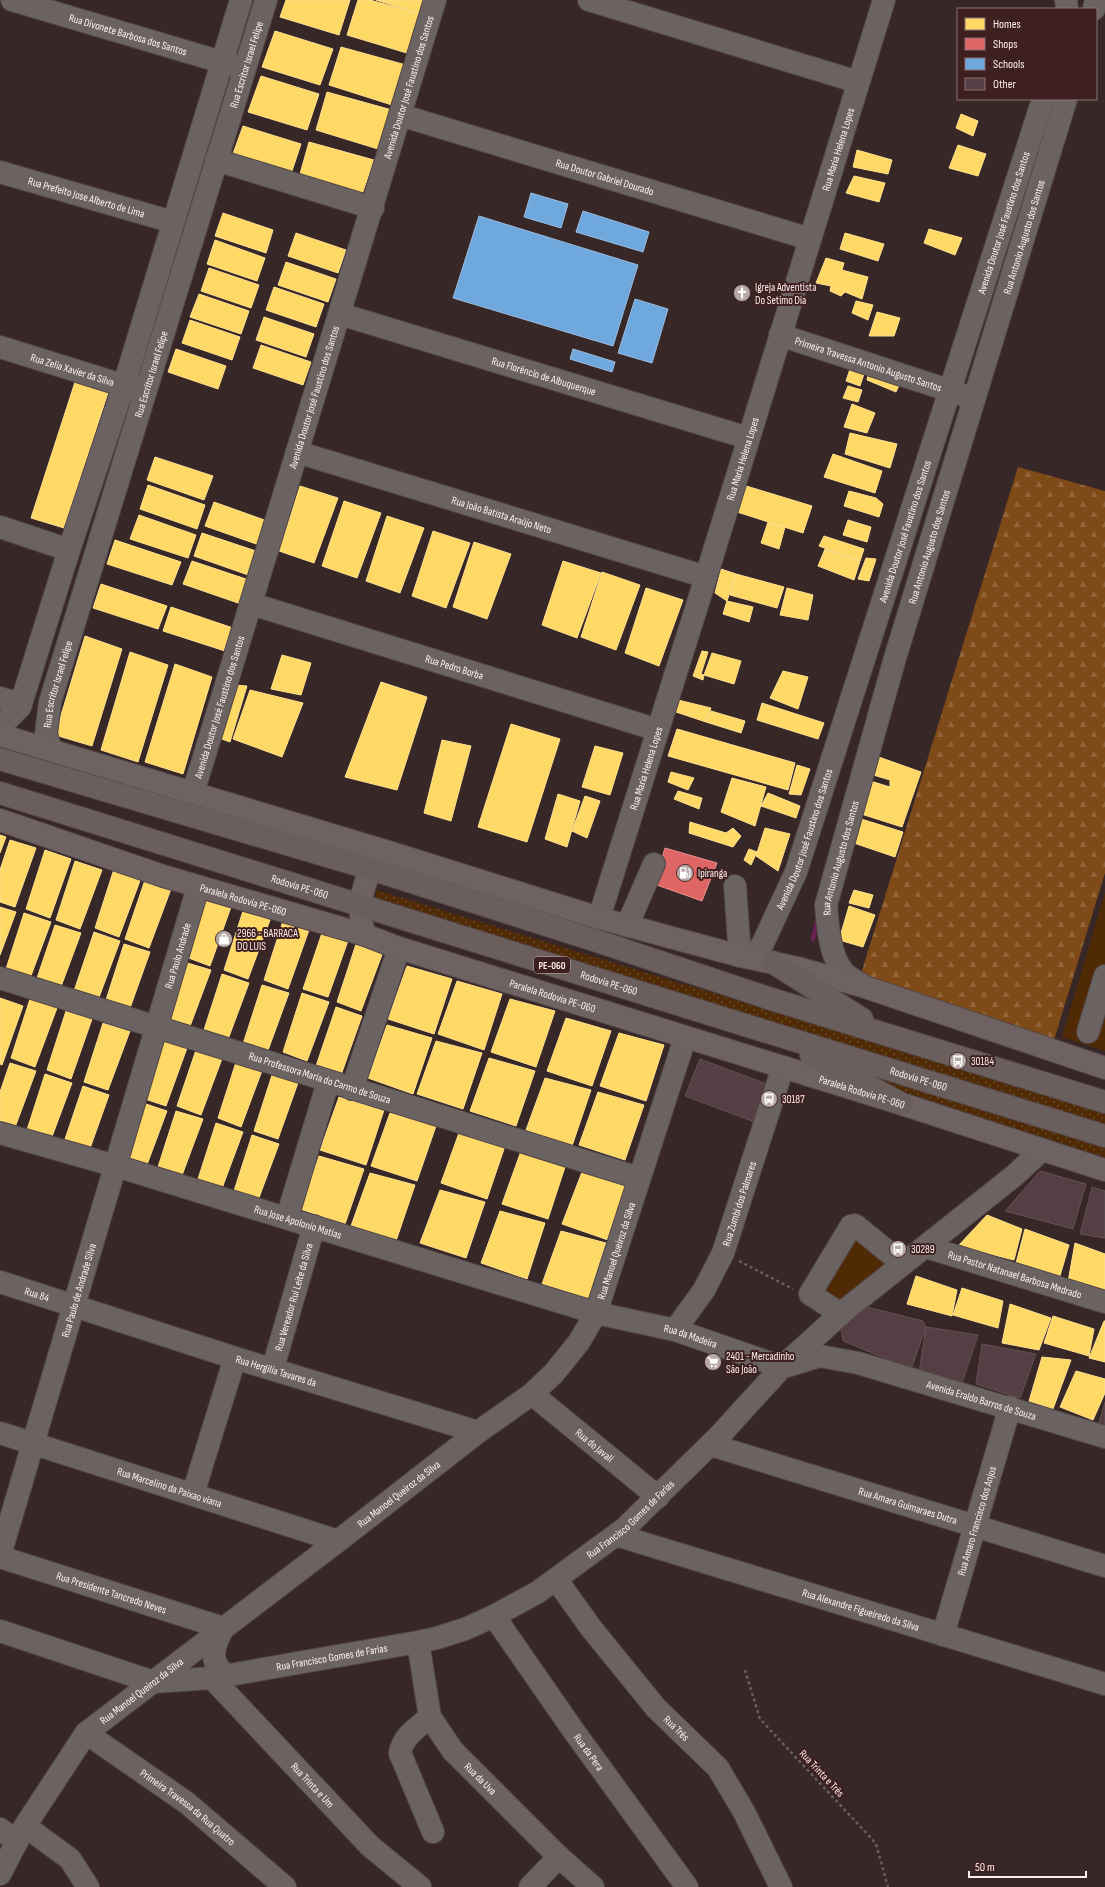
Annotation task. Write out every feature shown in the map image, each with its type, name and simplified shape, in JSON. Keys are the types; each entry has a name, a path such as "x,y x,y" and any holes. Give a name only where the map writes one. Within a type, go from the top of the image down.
{"highway":[{"path":"0,759 371,870 597,941 768,998 1105,1102"},
{"name":"Rodovia PE-060","path":"0,793 1105,1136"},
{"path":"755,958 883,1033"},
{"path":"772,1033 902,1104"}],"main road":[{"path":"0,735 392,853 599,918 865,987 1026,1043 1105,1068"},
{"name":"Paralela Rodovia PE-060","path":"0,820 198,886 365,935 399,948 685,1038 902,1104 1105,1170"},
{"path":"365,935 360,922 360,905 371,870 380,860 392,853"}],"street":[{"name":"Rua Divonete Barbosa dos Santos","path":"12,0 244,69"},
{"name":"Rua Escritor Israel Felipe","path":"51,750 46,734 50,702 134,388 173,222 241,0"},
{"name":"Rua Escritor Israel Felipe","path":"0,727 20,707 69,550 134,388 216,160 266,0"},
{"name":"Avenida Doutor José Faustino dos Santos","path":"193,793 252,604 435,0"},
{"path":"589,0 858,82"},
{"name":"Rua Maria Helena Lopes","path":"599,918 884,0"},
{"name":"Avenida Doutor José Faustino dos Santos","path":"755,958 796,872 962,395 1043,100"},
{"name":"Rua Antonio Augusto dos Santos","path":"865,987 842,970 833,950 828,930 826,905 895,658 962,395 1066,100"},
{"name":"Rua Doutor Gabriel Dourado","path":"400,114 810,239"},
{"path":"216,160 372,208"},
{"name":"Rua Prefeito Jose Alberto de Lima","path":"0,172 173,222"},
{"name":"Rua Florêncio de Albuquerque","path":"340,314 748,438"},
{"name":"Primeira Travessa Antonio Augusto Santos","path":"780,335 962,395"},
{"name":"Rua Zelia Xavier da Silva","path":"0,347 134,388"},
{"name":"Rua João Batista Araújo Neto","path":"297,452 706,577"},
{"path":"0,527 69,550"},
{"name":"Rua Pedro Borba","path":"252,604 658,730"},
{"path":"0,698 21,704"},
{"path":"627,926 654,864"},
{"name":"Rua Paulo Andrade","path":"158,1026 198,886"},
{"path":"735,886 755,958"},
{"path":"352,1089 399,948"},
{"path":"1088,1032 1105,976"},
{"name":"Rua Professora Maria do Carmo de Souza","path":"0,978 158,1026 328,1082 639,1178"},
{"name":"Rua Paulo de Andrade Silva","path":"0,1556 158,1026"},
{"name":"Rua Manoel Queiroz da Silva","path":"0,1874 14,1832 86,1733 338,1542 478,1432 532,1394 554,1373 579,1342 596,1312 685,1038"},
{"name":"Rua Zumbi dos Palmares","path":"675,1330 704,1290 723,1253 783,1067"},
{"path":"287,1218 328,1082"},
{"name":"Rua Jose Apolonio Matias","path":"0,1134 116,1166 596,1312"},
{"name":"Rua Francisco Gomes de Farias","path":"153,1682 219,1676 438,1638 494,1616 538,1592 616,1535 658,1497 711,1445 782,1368 836,1319 1015,1175 1042,1150"},
{"path":"836,1319 810,1294 850,1227 853,1225 903,1264"},
{"name":"Rua Vereador Rui Leite da Silva","path":"273,1368 314,1226"},
{"name":"Rua Pastor Natanael Barbosa Medrado","path":"926,1247 1105,1302"},
{"name":"Rua 84","path":"0,1282 74,1306"},
{"name":"Rua Hergilia Tavares da","path":"74,1306 235,1358 273,1368 478,1432"},
{"name":"Rua da Madeira","path":"596,1312 675,1330 782,1368"},
{"name":"Avenida Eraldo Barros de Souza","path":"836,1319 833,1334 841,1347 858,1363"},
{"name":"Avenida Eraldo Barros de Souza","path":"782,1368 820,1356 858,1363 1010,1407 1105,1437"},
{"path":"192,1494 235,1358"},
{"name":"Rua do Javali","path":"532,1394 658,1497"},
{"name":"Rua Amaro Francisco dos Anjos","path":"943,1635 1010,1407"},
{"name":"Rua Marcelino da Paixao viana","path":"0,1433 338,1542"},
{"name":"Rua Amara Guimaraes Dutra","path":"711,1445 1105,1566"},
{"name":"Rua Alexandre Figueiredo da Silva","path":"616,1535 1105,1684"},
{"name":"Rua Presidente Tancredo Neves","path":"0,1556 223,1628"},
{"name":"Rua Três","path":"556,1579 591,1628 656,1708 718,1768 744,1812 782,1887"},
{"name":"Rua da Pera","path":"494,1616 573,1730 687,1887"},
{"name":"Rua Trinta e Um","path":"223,1628 214,1647 214,1660 220,1670 219,1676 370,1846 420,1887"},
{"path":"0,1631 153,1682"},
{"name":"Rua da Uva","path":"418,1642 430,1717 452,1751 559,1857 593,1887"},
{"path":"430,1717 409,1734 402,1744 400,1753 433,1832"},
{"name":"Primeira Travessa da Rua Quatro","path":"86,1733 187,1803 285,1887"},
{"path":"14,1832 70,1859 88,1887"},
{"path":"530,1887 559,1857"}],"path":[{"path":"723,1253 802,1294 810,1294"},
{"name":"Rua Trinta e Três","path":"745,1670 760,1719 876,1844 888,1887"}],"shaded area":[{"path":"376,890 1105,1113 1105,1128 374,905"},
{"path":"1105,893 1105,1051 1062,1037"},
{"path":"836,1062 1105,1144 1105,1157 908,1095"},
{"path":"850,1216 901,1253 831,1311 807,1295"}],"green space":[{"path":"1018,467 1105,491 1105,873 1054,1040 860,977"}],"building: Homes":[{"path":"286,0 350,0 339,35 280,17"},
{"path":"358,0 370,0 424,15 410,54 347,35"},
{"path":"376,0 426,0 420,14"},
{"path":"275,31 333,49 320,85 262,67"},
{"path":"341,47 406,65 392,105 329,85"},
{"path":"261,76 319,94 307,130 248,112"},
{"path":"327,92 392,110 378,149 316,130"},
{"path":"961,114 978,121 973,136 956,128"},
{"path":"243,126 301,144 289,180 230,162"},
{"path":"309,142 374,160 360,200 298,181"},
{"path":"958,145 986,154 978,176 949,168"},
{"path":"857,150 892,160 888,174 853,167"},
{"path":"854,176 885,183 879,202 846,193"},
{"path":"223,213 273,230 266,253 215,236"},
{"path":"929,229 962,238 955,255 924,243"},
{"path":"296,233 346,250 338,273 288,256"},
{"path":"845,233 884,244 878,261 840,249"},
{"path":"215,240 265,258 257,281 207,264"},
{"path":"826,258 844,263 842,270 868,277 862,299 845,292 841,296 830,291 831,286 816,283"},
{"path":"286,262 336,279 328,302 278,285"},
{"path":"209,268 259,285 251,308 201,291"},
{"path":"274,287 324,304 316,327 266,310"},
{"path":"199,294 249,311 241,334 190,317"},
{"path":"856,301 873,305 868,320 852,313"},
{"path":"877,312 900,318 894,336 869,336"},
{"path":"264,317 314,334 306,357 256,340"},
{"path":"190,320 240,337 232,360 182,343"},
{"path":"261,345 311,362 303,385 253,368"},
{"path":"176,349 226,366 218,389 168,372"},
{"path":"852,363 866,368 860,386 846,381"},
{"path":"869,370 901,381 896,392 867,380"},
{"path":"75,382 108,393 64,528 31,518"},
{"path":"848,386 862,390 858,402 843,398"},
{"path":"852,404 875,413 867,433 844,427"},
{"path":"850,433 897,444 890,468 845,454"},
{"path":"833,454 882,471 875,493 824,477"},
{"path":"155,457 213,476 204,500 147,480"},
{"path":"148,485 205,505 197,529 140,509"},
{"path":"743,485 812,506 803,533 737,512"},
{"path":"300,486 338,498 314,563 279,551"},
{"path":"849,491 876,498 883,504 879,517 844,506"},
{"path":"344,501 381,513 357,578 322,566"},
{"path":"214,502 270,522 262,546 205,526"},
{"path":"139,515 196,535 188,558 130,539"},
{"path":"387,516 424,528 400,593 366,581"},
{"path":"848,520 871,527 867,542 843,535"},
{"path":"768,522 785,527 779,549 761,543"},
{"path":"433,531 470,543 446,608 412,596"},
{"path":"202,533 259,552 251,576 194,556"},
{"path":"824,536 864,549 860,561 819,546"},
{"path":"115,540 181,562 172,585 107,564"},
{"path":"474,542 511,554 487,619 453,607"},
{"path":"825,549 860,561 854,580 818,566"},
{"path":"866,558 876,559 869,581 858,579"},
{"path":"192,561 249,580 241,604 183,584"},
{"path":"563,561 601,573 577,638 542,625"},
{"path":"721,569 736,574 727,601 715,593"},
{"path":"602,572 640,585 616,650 581,637"},
{"path":"736,574 784,587 777,608 730,595"},
{"path":"101,584 167,606 158,629 93,608"},
{"path":"646,588 683,600 659,666 625,653"},
{"path":"787,588 813,595 808,620 780,615"},
{"path":"727,601 753,607 749,622 723,614"},
{"path":"171,607 236,629 228,652 163,631"},
{"path":"85,636 122,649 92,746 55,735"},
{"path":"702,651 708,652 701,674 704,675 703,680 693,676"},
{"path":"130,652 168,665 138,762 101,750"},
{"path":"712,653 741,661 734,684 704,675"},
{"path":"282,655 311,663 301,695 271,689"},
{"path":"175,664 212,677 183,774 145,762"},
{"path":"783,671 808,677 798,709 770,698"},
{"path":"381,682 427,697 397,790 345,777"},
{"path":"235,685 247,686 230,742 219,738"},
{"path":"250,690 303,703 282,757 233,739"},
{"path":"678,700 711,708 706,722 676,712"},
{"path":"762,703 824,723 818,739 757,720"},
{"path":"711,711 745,721 741,733 706,722"},
{"path":"511,724 560,739 527,842 478,827"},
{"path":"677,729 795,763 788,790 668,756"},
{"path":"442,740 471,746 451,821 424,813"},
{"path":"595,746 623,753 610,795 582,787"},
{"path":"876,756 921,772 902,827 858,813 867,780 890,787 890,780 870,774"},
{"path":"797,765 810,769 801,795 789,794"},
{"path":"671,772 694,778 688,790 668,782"},
{"path":"732,778 766,787 755,826 721,812"},
{"path":"678,791 702,798 699,809 674,799"},
{"path":"768,793 800,806 796,818 761,806"},
{"path":"558,794 580,801 567,847 545,839"},
{"path":"585,796 600,801 587,838 572,831"},
{"path":"858,818 903,832 895,857 851,842"},
{"path":"690,822 726,833 733,828 741,836 733,847 689,833"},
{"path":"765,828 790,834 778,871 756,856"},
{"path":"0,835 6,837 0,853"},
{"path":"10,840 36,848 15,907 0,902 0,870"},
{"path":"749,849 757,852 751,865 744,860"},
{"path":"45,850 71,859 50,918 26,909"},
{"path":"75,861 102,870 80,929 56,920"},
{"path":"114,869 141,878 119,937 95,928"},
{"path":"145,880 171,889 149,948 125,939"},
{"path":"854,890 873,895 869,908 849,903"},
{"path":"205,898 231,907 210,966 186,957"},
{"path":"849,906 875,915 863,947 839,940"},
{"path":"0,907 16,912 0,955"},
{"path":"243,911 270,920 248,979 224,970"},
{"path":"24,913 51,922 29,981 5,972"},
{"path":"283,921 309,930 288,989 264,980"},
{"path":"55,925 81,933 59,992 35,984"},
{"path":"323,930 349,938 328,997 303,989"},
{"path":"94,932 120,941 98,1000 74,991"},
{"path":"124,944 150,952 129,1011 105,1003"},
{"path":"356,944 383,952 361,1011 337,1002"},
{"path":"184,962 211,970 189,1029 165,1021"},
{"path":"407,966 452,979 434,1034 388,1019"},
{"path":"222,974 249,983 227,1042 203,1033"},
{"path":"457,981 502,994 484,1050 438,1034"},
{"path":"262,985 289,993 267,1053 243,1044"},
{"path":"302,993 329,1002 307,1061 283,1052"},
{"path":"0,998 23,1006 2,1065 0,1064"},
{"path":"30,999 57,1008 35,1067 11,1058"},
{"path":"510,999 555,1011 536,1067 491,1052"},
{"path":"336,1007 362,1016 341,1075 316,1066"},
{"path":"66,1011 92,1019 71,1079 47,1070"},
{"path":"566,1018 611,1031 592,1086 547,1071"},
{"path":"103,1023 130,1031 108,1090 84,1082"},
{"path":"387,1025 432,1038 413,1094 368,1078"},
{"path":"619,1033 664,1045 646,1101 600,1086"},
{"path":"161,1039 187,1048 166,1106 142,1098"},
{"path":"436,1041 482,1053 463,1109 417,1094"},
{"path":"197,1047 223,1056 201,1115 177,1106"},
{"path":"489,1058 535,1071 516,1126 470,1111"},
{"path":"237,1059 263,1068 241,1127 218,1118"},
{"path":"10,1063 36,1071 14,1130 0,1125 0,1092"},
{"path":"273,1072 299,1080 278,1139 254,1131"},
{"path":"45,1074 72,1083 50,1142 26,1133"},
{"path":"545,1078 591,1090 572,1146 526,1130"},
{"path":"83,1086 109,1095 88,1154 63,1145"},
{"path":"598,1092 644,1105 625,1160 579,1145"},
{"path":"339,1097 384,1110 366,1165 320,1150"},
{"path":"140,1102 167,1111 145,1170 121,1161"},
{"path":"176,1111 203,1119 181,1178 157,1170"},
{"path":"390,1113 436,1126 417,1181 371,1166"},
{"path":"216,1123 243,1132 221,1191 197,1182"},
{"path":"460,1130 506,1143 487,1199 441,1183"},
{"path":"252,1135 279,1144 257,1203 233,1194"},
{"path":"521,1151 566,1164 548,1219 502,1204"},
{"path":"319,1156 364,1169 345,1224 300,1209"},
{"path":"582,1172 627,1184 608,1240 562,1224"},
{"path":"370,1173 415,1185 396,1241 351,1226"},
{"path":"440,1190 485,1202 466,1258 420,1243"},
{"path":"500,1211 545,1223 527,1279 481,1263"},
{"path":"987,1215 1022,1229 1014,1260 958,1246"},
{"path":"1025,1229 1069,1245 1060,1276 1016,1263"},
{"path":"561,1231 606,1243 588,1299 542,1284"},
{"path":"1075,1243 1105,1254 1105,1292 1068,1282"},
{"path":"916,1276 957,1290 952,1316 907,1304"},
{"path":"962,1288 1003,1301 998,1328 953,1315"},
{"path":"1010,1304 1051,1318 1039,1350 1002,1343"},
{"path":"1053,1316 1094,1329 1089,1356 1044,1343"},
{"path":"1105,1321 1105,1362 1089,1358"},
{"path":"1042,1357 1071,1360 1053,1409 1029,1401"},
{"path":"1076,1371 1105,1379 1105,1393 1093,1420 1060,1407"}],"building: Shops":[{"name":"Ipiranga","path":"665,848 717,863 702,901 654,884"}],"building: Schools":[{"path":"531,193 568,204 561,228 524,217"},
{"path":"583,211 649,232 643,252 576,232"},
{"path":"479,216 638,265 613,346 453,298"},
{"path":"635,299 668,309 652,363 618,353"},
{"path":"573,349 615,362 612,372 570,359"}],"building: Other":[{"path":"700,1059 775,1087 760,1124 685,1096"},
{"path":"1040,1171 1086,1184 1073,1229 1005,1211"},
{"path":"1092,1187 1105,1191 1105,1238 1080,1234"},
{"path":"867,1307 923,1321 926,1327 911,1369 843,1341 841,1328"},
{"path":"926,1327 978,1335 962,1383 919,1373"},
{"path":"982,1344 1036,1354 1020,1398 976,1384"},
{"path":"1105,1402 1105,1425 1099,1423"}],"waterway":[{"path":"813,939 818,917"}],"place":[{"name":"Igreja Adventista Do Setimo Dia","path":"742,293"},
{"name":"Ipiranga","path":"685,873"},
{"name":"2966 - BARRACA DO LUIS","path":"224,939"},
{"name":"30184","path":"958,1061"},
{"name":"30187","path":"769,1099"},
{"name":"30289","path":"898,1249"},
{"name":"2401 - Mercadinho São João","path":"713,1362"}]}
